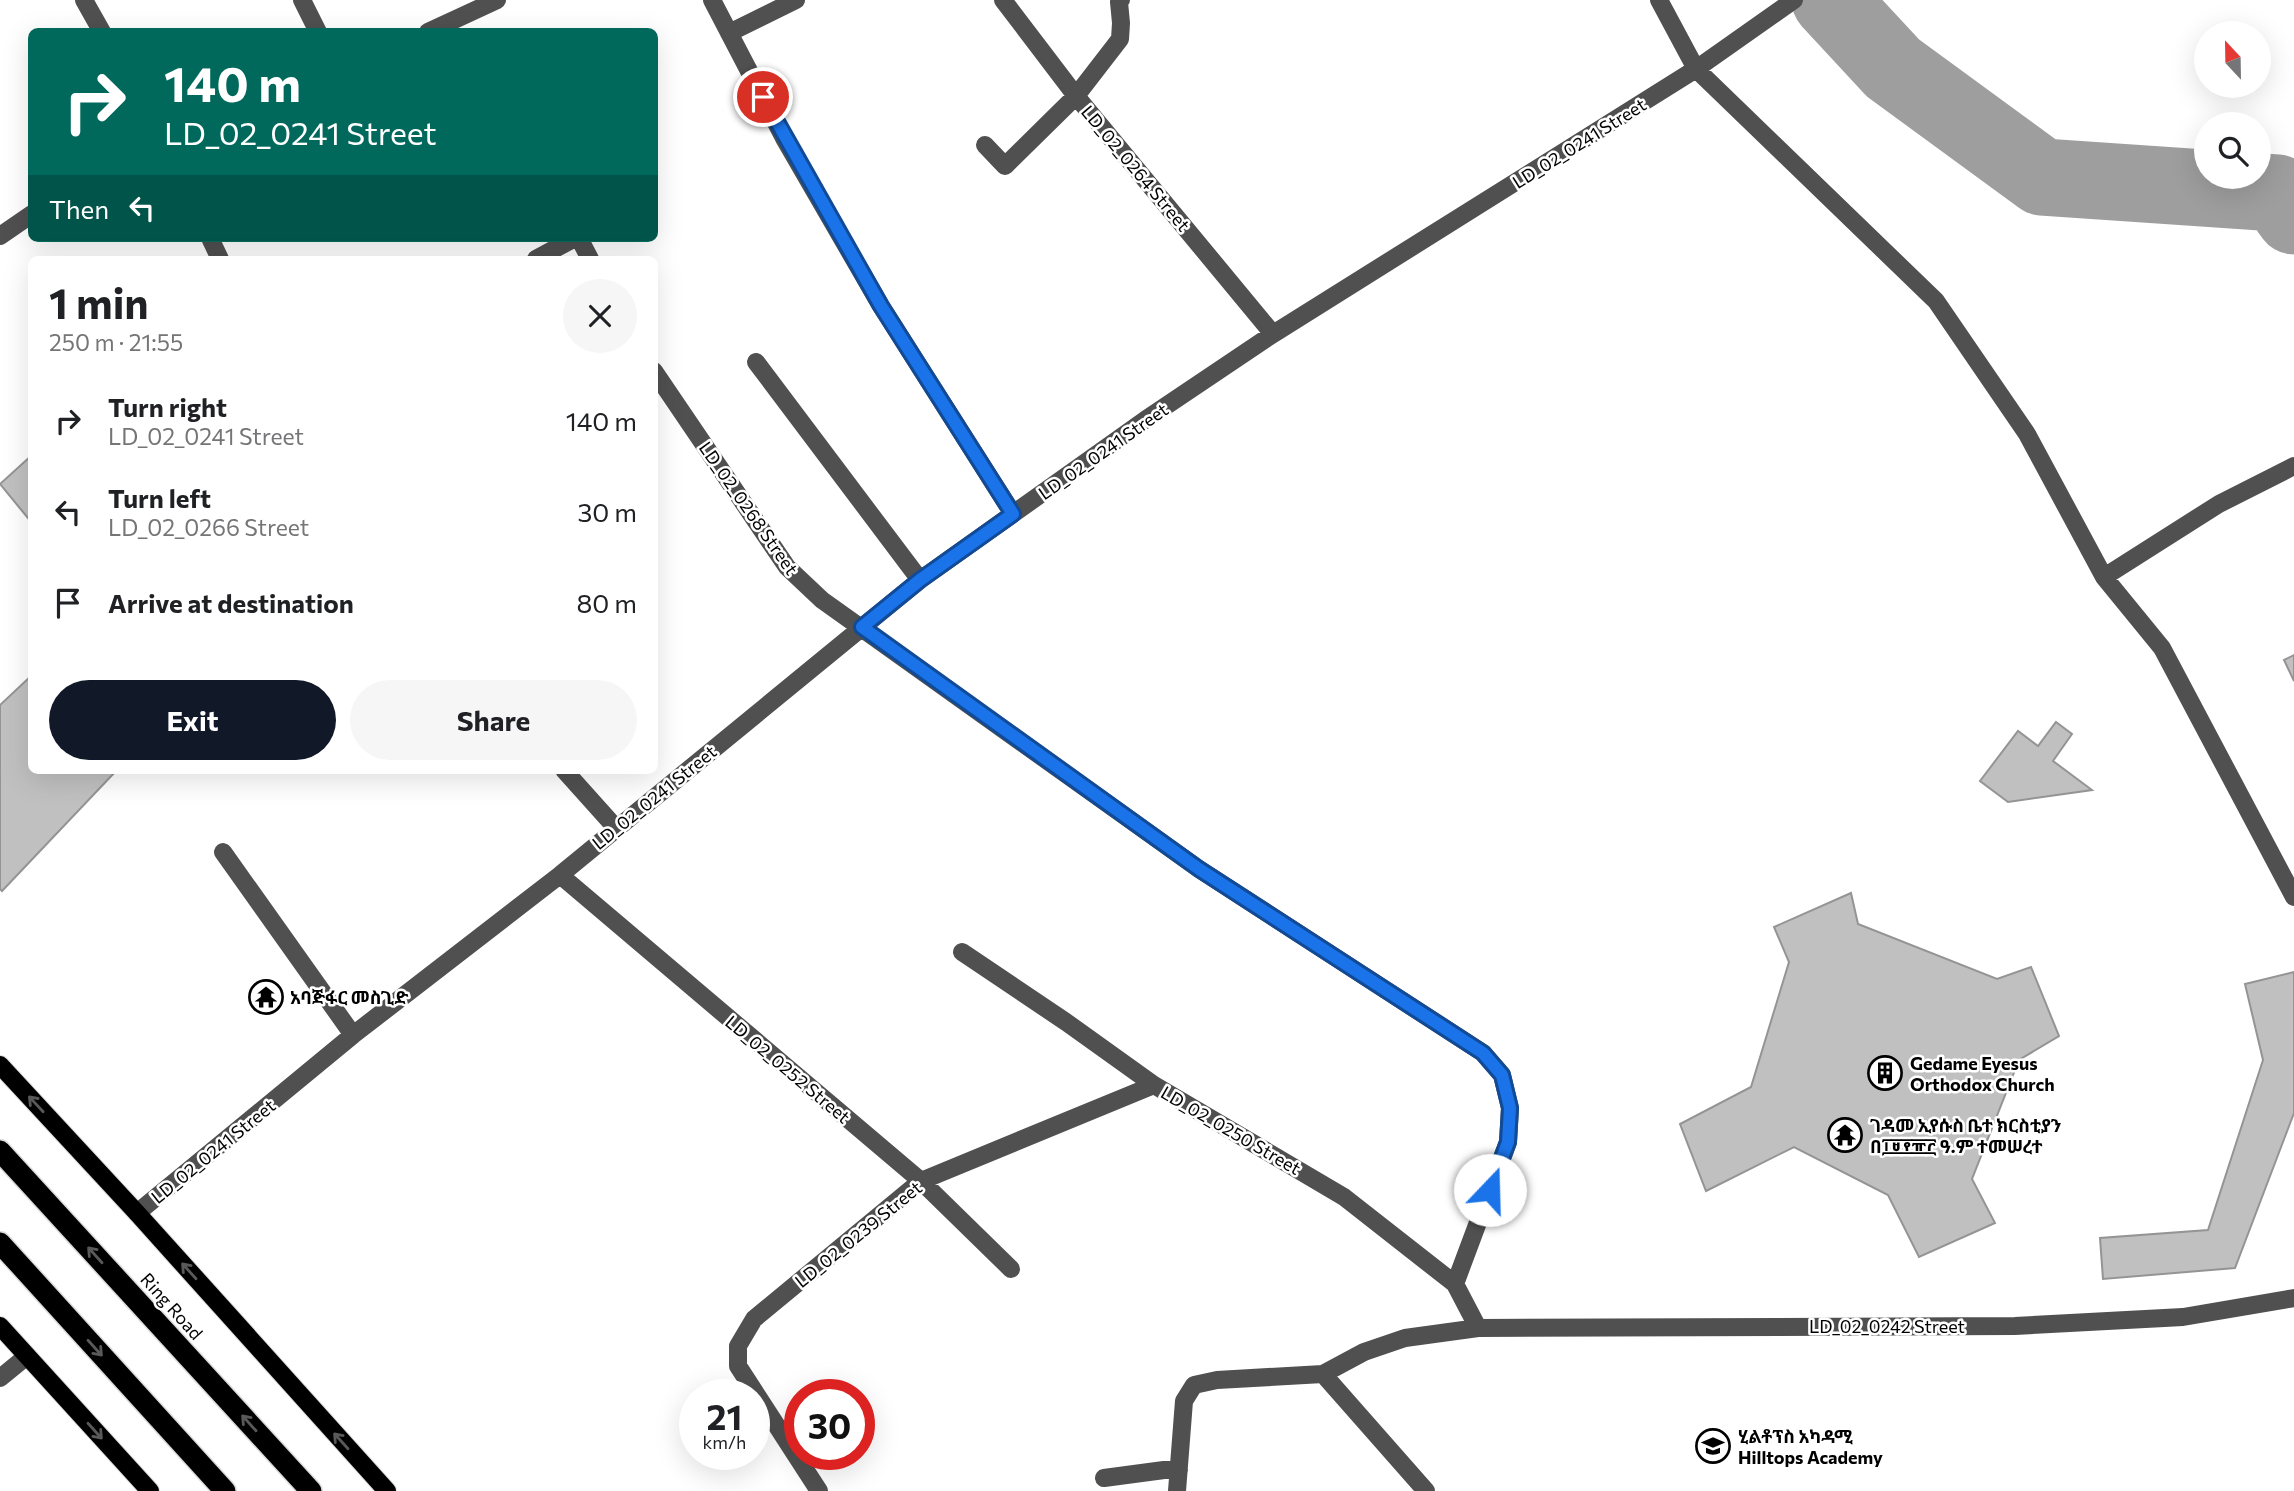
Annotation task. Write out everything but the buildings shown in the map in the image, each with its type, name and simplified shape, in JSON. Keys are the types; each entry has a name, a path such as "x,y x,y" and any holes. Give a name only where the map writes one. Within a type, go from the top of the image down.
{"highway":[{"name":"Ring Road","path":"0,1151 312,1491"},
{"path":"0,1243 225,1491"}],"main road":[{"path":"0,1065 387,1491"},
{"path":"0,1326 150,1491"}],"street":[{"path":"84,0 100,28"},
{"path":"302,0 316,28"},
{"path":"448,28 468,24 497,0"},
{"path":"712,0 785,140 881,306 1013,514"},
{"path":"729,33 796,0"},
{"name":"LD_02_0264 Street","path":"1003,0 1076,96 1273,334"},
{"path":"985,145 1005,166 1076,96 1120,39 1121,0"},
{"path":"1659,0 1696,69 1936,301 2027,434 2104,577 2162,648 2294,897"},
{"name":"LD_02_0241 Street","path":"137,1213 353,1035 560,875 920,580 1145,420 1273,334 1696,69 1794,0"},
{"path":"0,236 28,217"},
{"path":"542,256 569,242"},
{"path":"756,362 920,580"},
{"name":"LD_02_0268 Street","path":"658,377 787,567 822,600 1199,869 1483,1053 1502,1075 1510,1108 1508,1142 1455,1284"},
{"path":"2104,577 2219,504 2294,466"},
{"path":"569,774 616,828"},
{"path":"223,852 353,1035"},
{"name":"LD_02_0252 Street","path":"560,875 921,1181 1011,1269"},
{"name":"LD_02_0250 Street","path":"962,952 1154,1085 1344,1196 1455,1284 1478,1328"},
{"name":"LD_02_0239 Street","path":"819,1491 738,1366 738,1346 754,1319 921,1181 1154,1085"},
{"name":"LD_02_0242 Street","path":"1323,1374 1364,1352 1405,1338 1478,1328 2015,1326 2183,1317 2294,1298"},
{"path":"0,1378 27,1356"},
{"path":"1177,1491 1184,1401 1194,1385 1217,1380 1323,1374 1426,1491"},
{"path":"1104,1478 1164,1470 1179,1471"}],"waterway":[{"path":"1830,0 1893,68 2042,177 2277,193 2294,216"}],"place":[{"name":"አባጅፋር መስጊድ","path":"266,997"},
{"name":"Gedame Eyesus Orthodox Church","path":"1885,1073"},
{"name":"ገዳመ ኢየሱስ ቤተ ክርስቲያን በ፲፱፻፹፫ ዓ.ም ተመሠረተ","path":"1845,1135"},
{"name":"ሂልቶፕስ አካዳሚ Hilltops Academy","path":"1713,1446"}],"route":[{"path":"763,97 881,306 1013,514 920,580 862,627 1199,869 1483,1053 1502,1075 1510,1108 1508,1142 1490,1190"}]}
